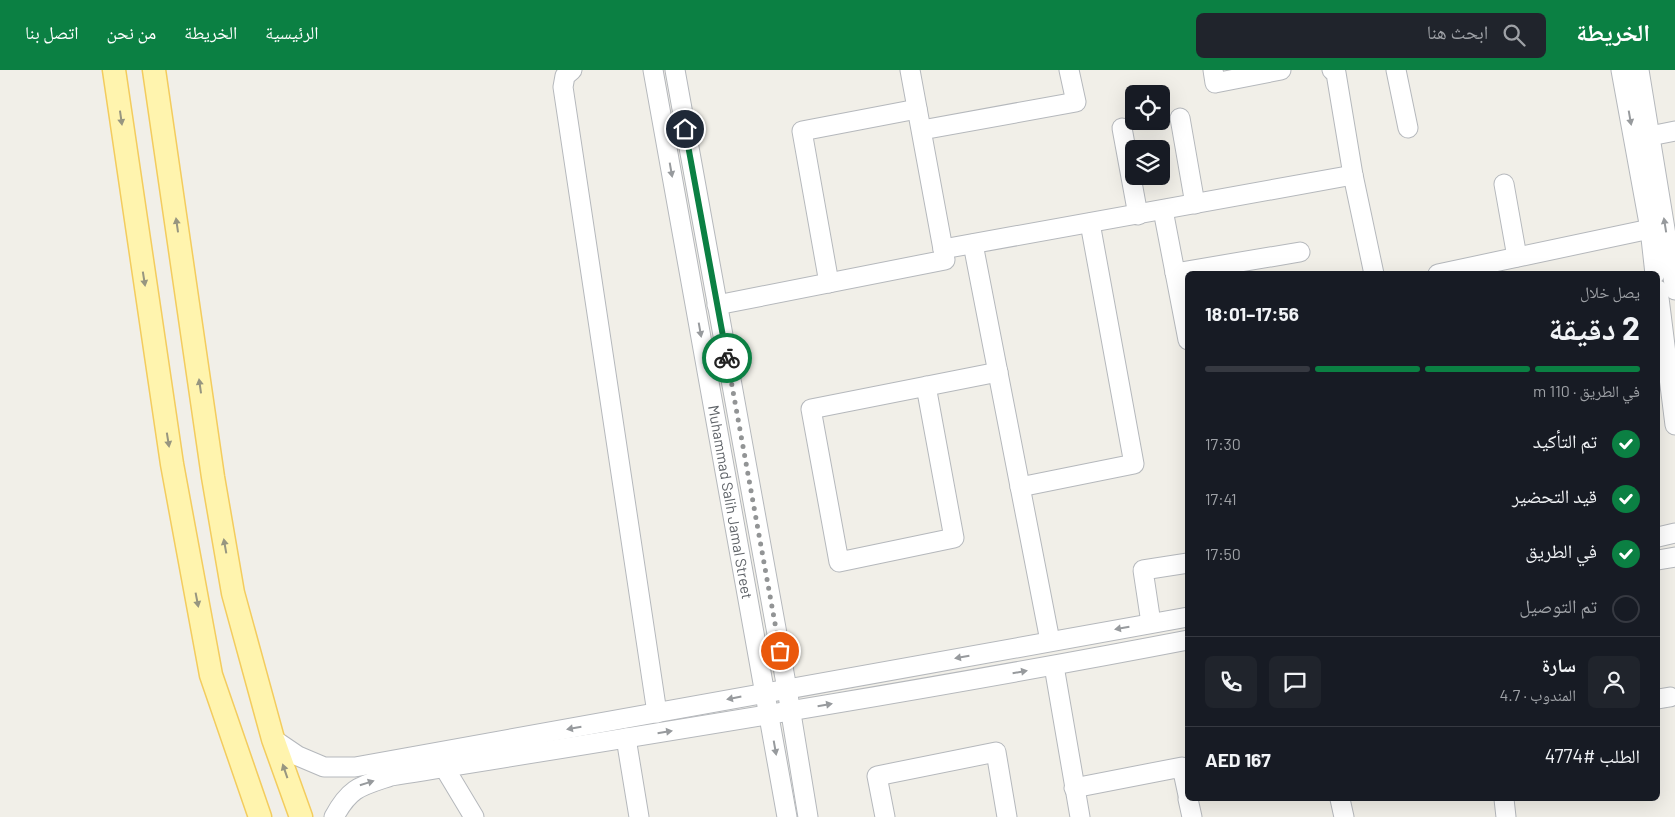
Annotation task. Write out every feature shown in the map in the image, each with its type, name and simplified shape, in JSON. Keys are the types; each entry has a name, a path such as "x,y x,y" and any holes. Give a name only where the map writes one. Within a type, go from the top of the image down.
{"main road":[{"path":"114,70 172,464 211,675 260,817"},
{"path":"154,70 213,477 233,593 274,739 300,817"}],"street":[{"path":"572,70 565,76 563,87 658,713"},
{"name":"Muhammad Salih Jamal Street","path":"653,70 787,817"},
{"name":"Muhammad Salih Jamal Street","path":"675,70 787,688 808,817"},
{"path":"717,305 945,260 910,70"},
{"path":"922,130 1076,102 1069,70"},
{"path":"1213,70 1215,83 1281,70"},
{"path":"1396,70 1408,128"},
{"path":"1621,70 1650,229 1655,271"},
{"path":"1639,70 1675,290"},
{"path":"1339,71 1353,175 1373,271"},
{"path":"829,283 802,131 917,108"},
{"path":"1180,118 1195,204"},
{"path":"1122,128 1138,214"},
{"path":"1650,136 1675,131"},
{"path":"943,249 1353,175"},
{"path":"1504,184 1518,257"},
{"path":"1163,210 1185,325"},
{"path":"1020,487 1134,464 1090,223"},
{"path":"1452,271 1650,229"},
{"path":"973,244 1050,641"},
{"path":"1202,271 1255,267 1300,252"},
{"path":"1175,273 1185,272"},
{"path":"1660,306 1675,426"},
{"path":"926,386 954,538 839,562 811,409 926,386 998,372"},
{"path":"1660,537 1675,533"},
{"path":"1660,560 1675,557"},
{"path":"1151,623 1143,570 1185,563"},
{"path":"274,739 298,756 324,767 355,767 1185,617"},
{"path":"334,817 342,804 359,786 391,776 769,715 1054,666 1185,641"},
{"path":"1054,666 1080,817"},
{"path":"626,738 639,817"},
{"path":"884,817 877,776 996,752 1007,817"},
{"path":"444,767 474,817"},
{"path":"1074,788 1182,767 1185,782"},
{"path":"1189,801 1192,817"},
{"path":"1340,801 1344,817"},
{"path":"1504,801 1506,817"}],"way so far":[{"path":"727,358 780,651"}],"route":[{"path":"685,129 727,358"}]}
